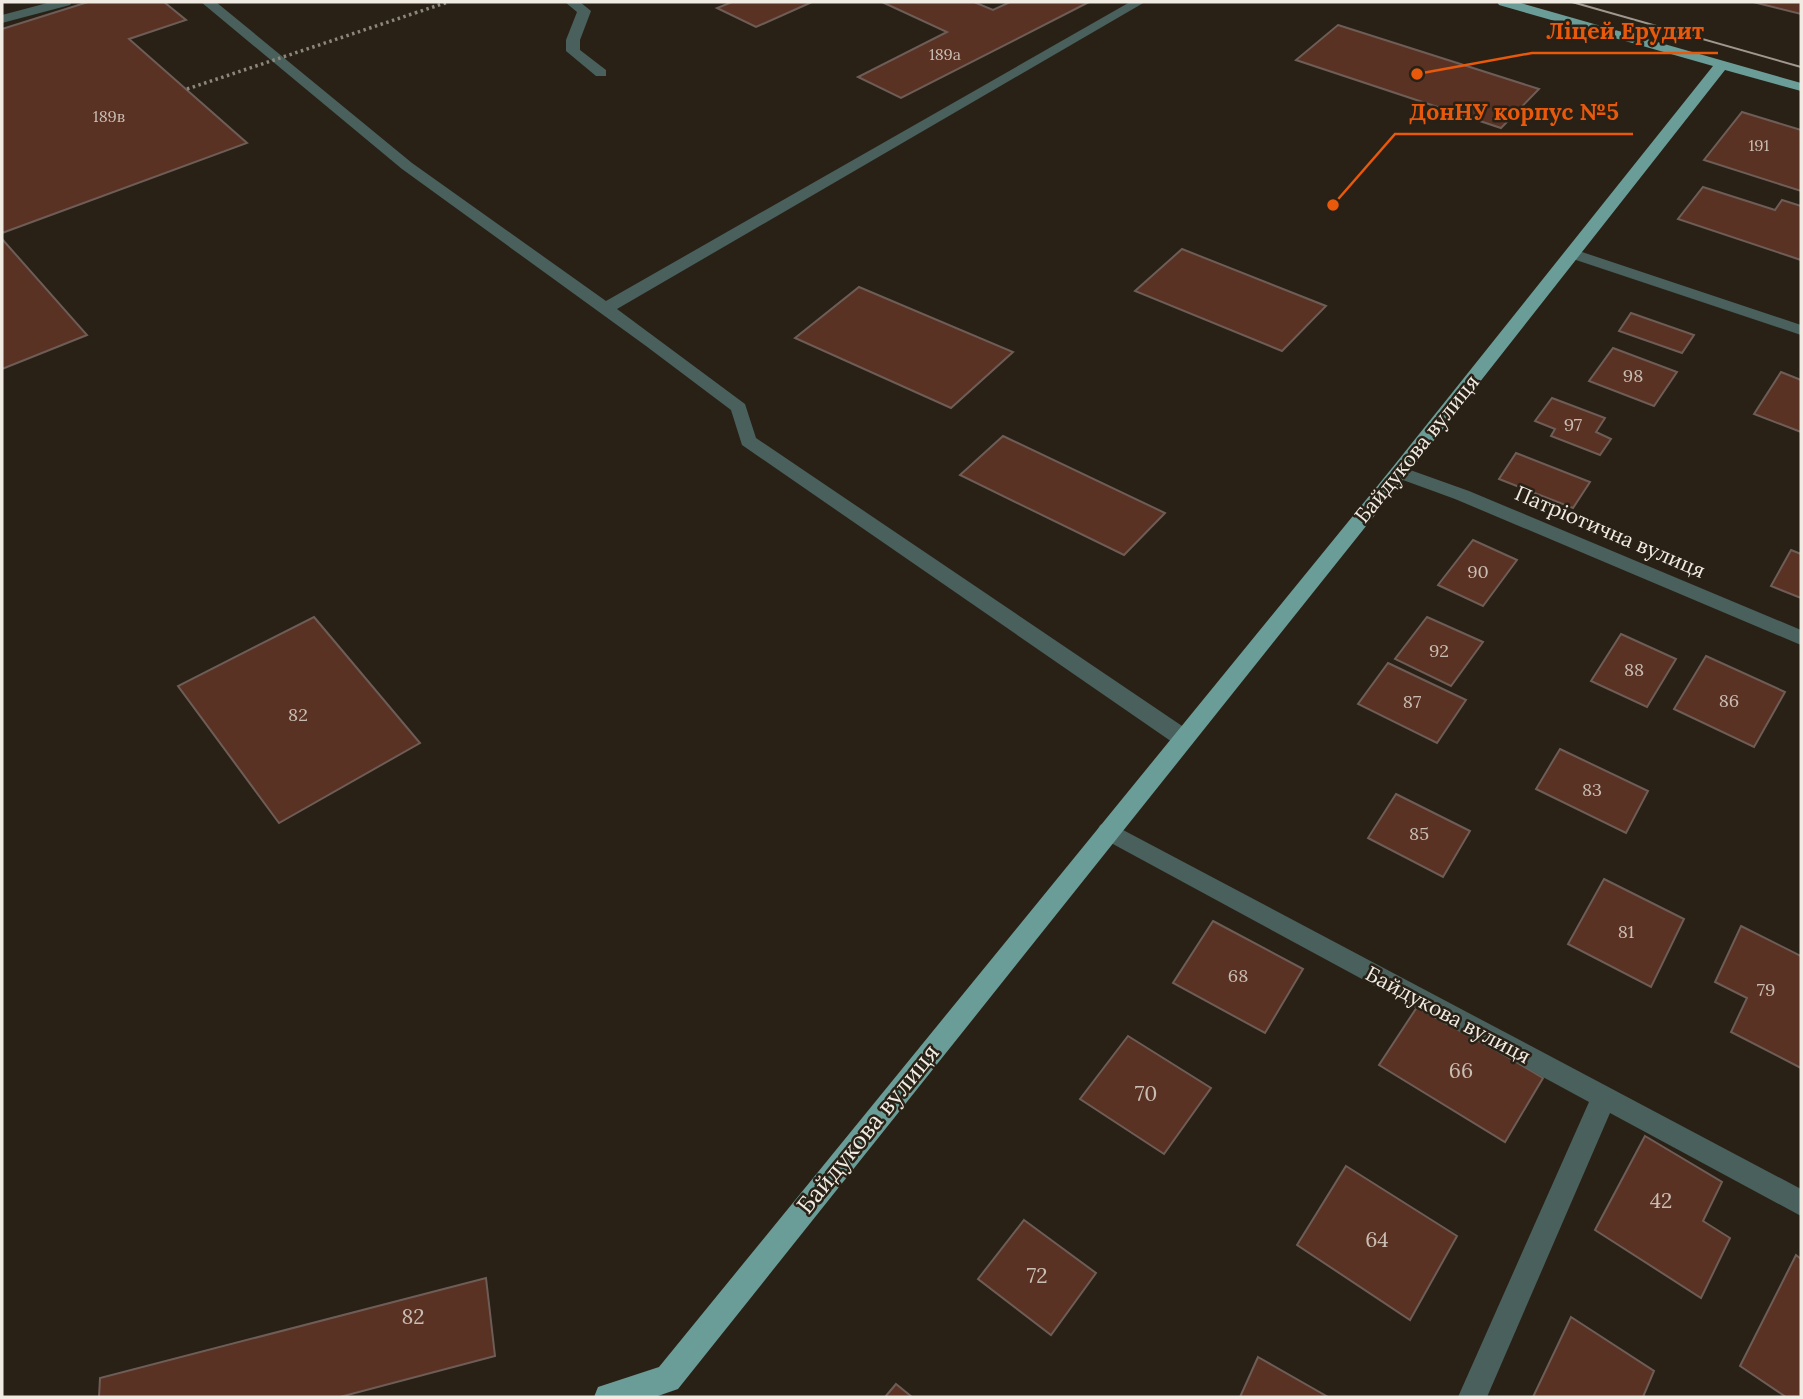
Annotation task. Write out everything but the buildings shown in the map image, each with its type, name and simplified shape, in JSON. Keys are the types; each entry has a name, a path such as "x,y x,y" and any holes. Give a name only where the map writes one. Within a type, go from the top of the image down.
{"main road":[{"path":"1504,2 1801,87"},
{"name":"Байдукова вулиця","path":"608,1397 660,1388 1399,472 1722,64"}],"street":[{"path":"2,19 65,2"},
{"path":"208,2 407,166 606,308 739,408 748,441 1183,737"},
{"path":"572,2 584,11 573,40 573,51 601,73"},
{"path":"606,308 1139,2"},
{"path":"1573,254 1801,330"},
{"name":"Патріотична вулиця","path":"1399,472 1462,495 1801,638"},
{"name":"Байдукова вулиця","path":"1108,831 1801,1203"},
{"path":"1472,1397 1603,1099"}],"path":[{"path":"187,89 448,2"}],"tram line":[{"path":"1572,2 1801,67"}],"place":[{"name":"Ліцей Ерудит","path":"1417,74"},
{"name":"ДонНУ корпус №5","path":"1333,205"}]}
